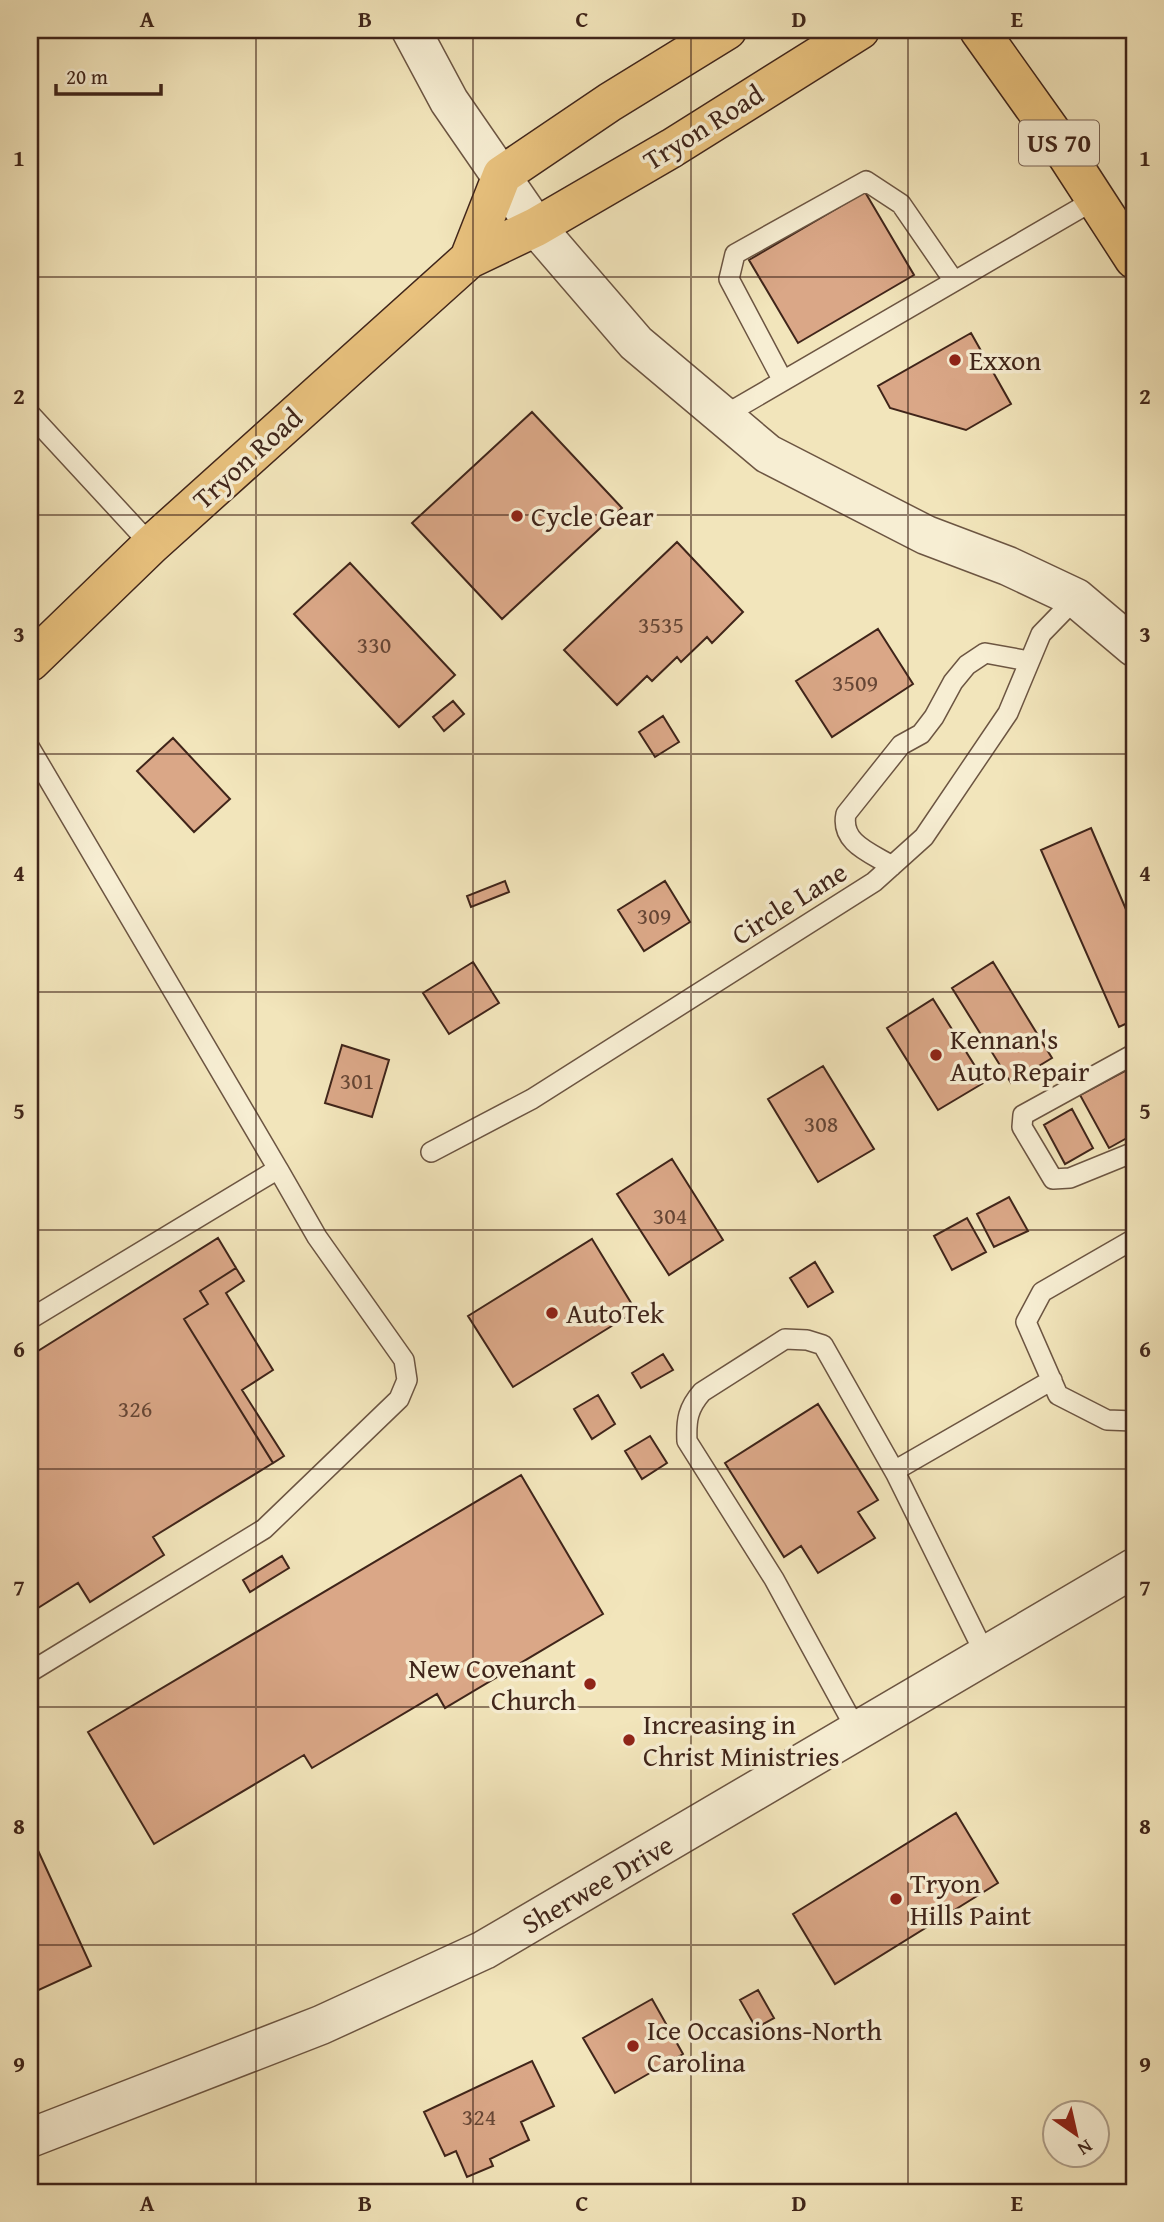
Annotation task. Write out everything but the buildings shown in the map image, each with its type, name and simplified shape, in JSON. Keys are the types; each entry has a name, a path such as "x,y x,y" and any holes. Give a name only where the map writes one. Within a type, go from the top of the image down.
{"main road":[{"path":"502,175 610,102 727,30"},
{"name":"Tryon Road","path":"30,662 151,545 469,259 536,226 672,148 860,30"},
{"name":"US 70","path":"979,30 1096,199 1134,259"},
{"name":"Tryon Road","path":"469,259 502,175"}],"street":[{"path":"411,30 449,101 536,226 636,343 768,454 926,535 1008,566 1076,598 1134,647"},
{"name":"Sherwee Drive","path":"30,2138 321,2025 484,1950 1134,1567"}],"lane":[{"path":"783,382 729,279 735,254 866,181 901,204 954,281"},
{"path":"723,416 1096,199"},
{"path":"30,414 151,545"},
{"name":"Circle Lane","path":"431,1152 532,1099 874,882 924,837 1008,713 1041,634 1076,598"},
{"path":"892,866 851,840 844,826 846,814 901,745 921,734 934,717 953,682 967,665 985,653 1030,661"},
{"path":"30,748 317,1237 404,1360 407,1380 399,1399 362,1438 264,1529 30,1672"},
{"path":"1134,1054 1023,1115 1022,1127 1053,1179 1070,1178 1134,1152"},
{"path":"30,1319 278,1169"},
{"path":"1134,1239 1042,1292 1026,1322 1058,1395 1107,1420 1134,1421"},
{"path":"857,1731 774,1579 687,1441 686,1423 691,1404 702,1392 785,1339 807,1340 822,1345 897,1474 986,1656"},
{"path":"897,1474 901,1467 1052,1380"}],"place":[{"name":"Exxon","path":"955,360"},
{"name":"Cycle Gear","path":"517,516"},
{"name":"Kennan's Auto Repair","path":"936,1055"},
{"name":"AutoTek","path":"552,1313"},
{"name":"New Covenant Church","path":"590,1684"},
{"name":"Increasing in Christ Ministries","path":"629,1740"},
{"name":"Tryon Hills Paint","path":"896,1899"},
{"name":"Ice Occasions-North Carolina","path":"633,2046"}]}
